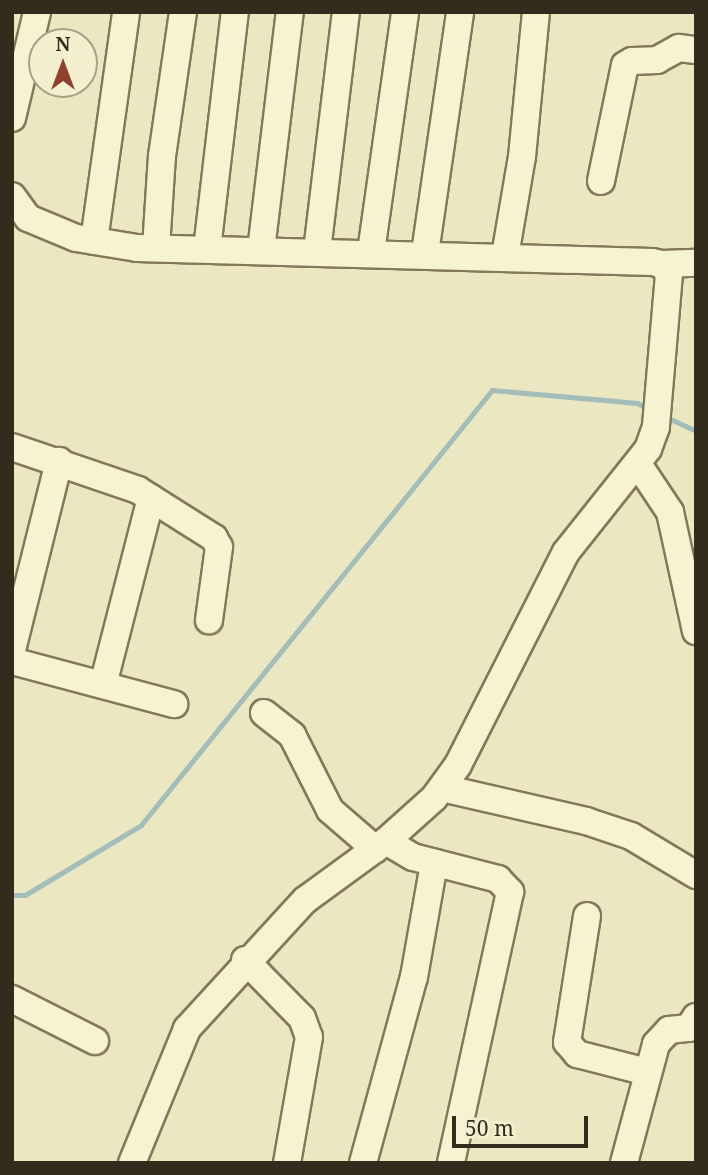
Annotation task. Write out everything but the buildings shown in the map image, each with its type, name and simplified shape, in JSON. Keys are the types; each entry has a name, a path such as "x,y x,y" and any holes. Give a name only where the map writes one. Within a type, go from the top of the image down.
{"street":[{"path":"12,118 37,12"},
{"path":"94,241 126,12"},
{"path":"156,248 162,156 183,12"},
{"path":"207,249 235,12"},
{"path":"261,250 290,12"},
{"path":"317,251 346,12"},
{"path":"371,252 405,12"},
{"path":"425,253 460,12"},
{"path":"505,256 522,157 536,12"},
{"path":"601,181 625,65 632,61 657,60 679,48 696,50"},
{"path":"13,199 27,218 94,241 156,248 425,253 662,264 696,263"},
{"path":"132,1163 187,1029 245,960 304,900 381,845 442,788 458,765 566,552 638,464 656,427 671,286 662,264"},
{"path":"12,447 59,461 151,498 203,528 219,547 209,620"},
{"path":"12,650 59,461"},
{"path":"638,464 670,512 693,590 696,631"},
{"path":"103,685 151,498"},
{"path":"12,661 174,704"},
{"path":"264,713 292,735 330,810 381,845 434,863 498,879 510,892 451,1163"},
{"path":"442,788 609,828 653,848 696,875"},
{"path":"363,1163 414,977 434,863"},
{"path":"587,916 567,1042 577,1054 647,1072"},
{"path":"245,960 302,1017 309,1037 287,1163"},
{"path":"12,999 95,1041"},
{"path":"624,1163 647,1072 662,1035 690,1027 696,1017"}],"waterway":[{"path":"12,895 25,895 141,825 492,390 637,403 649,409"},
{"path":"664,416 696,431"}]}
